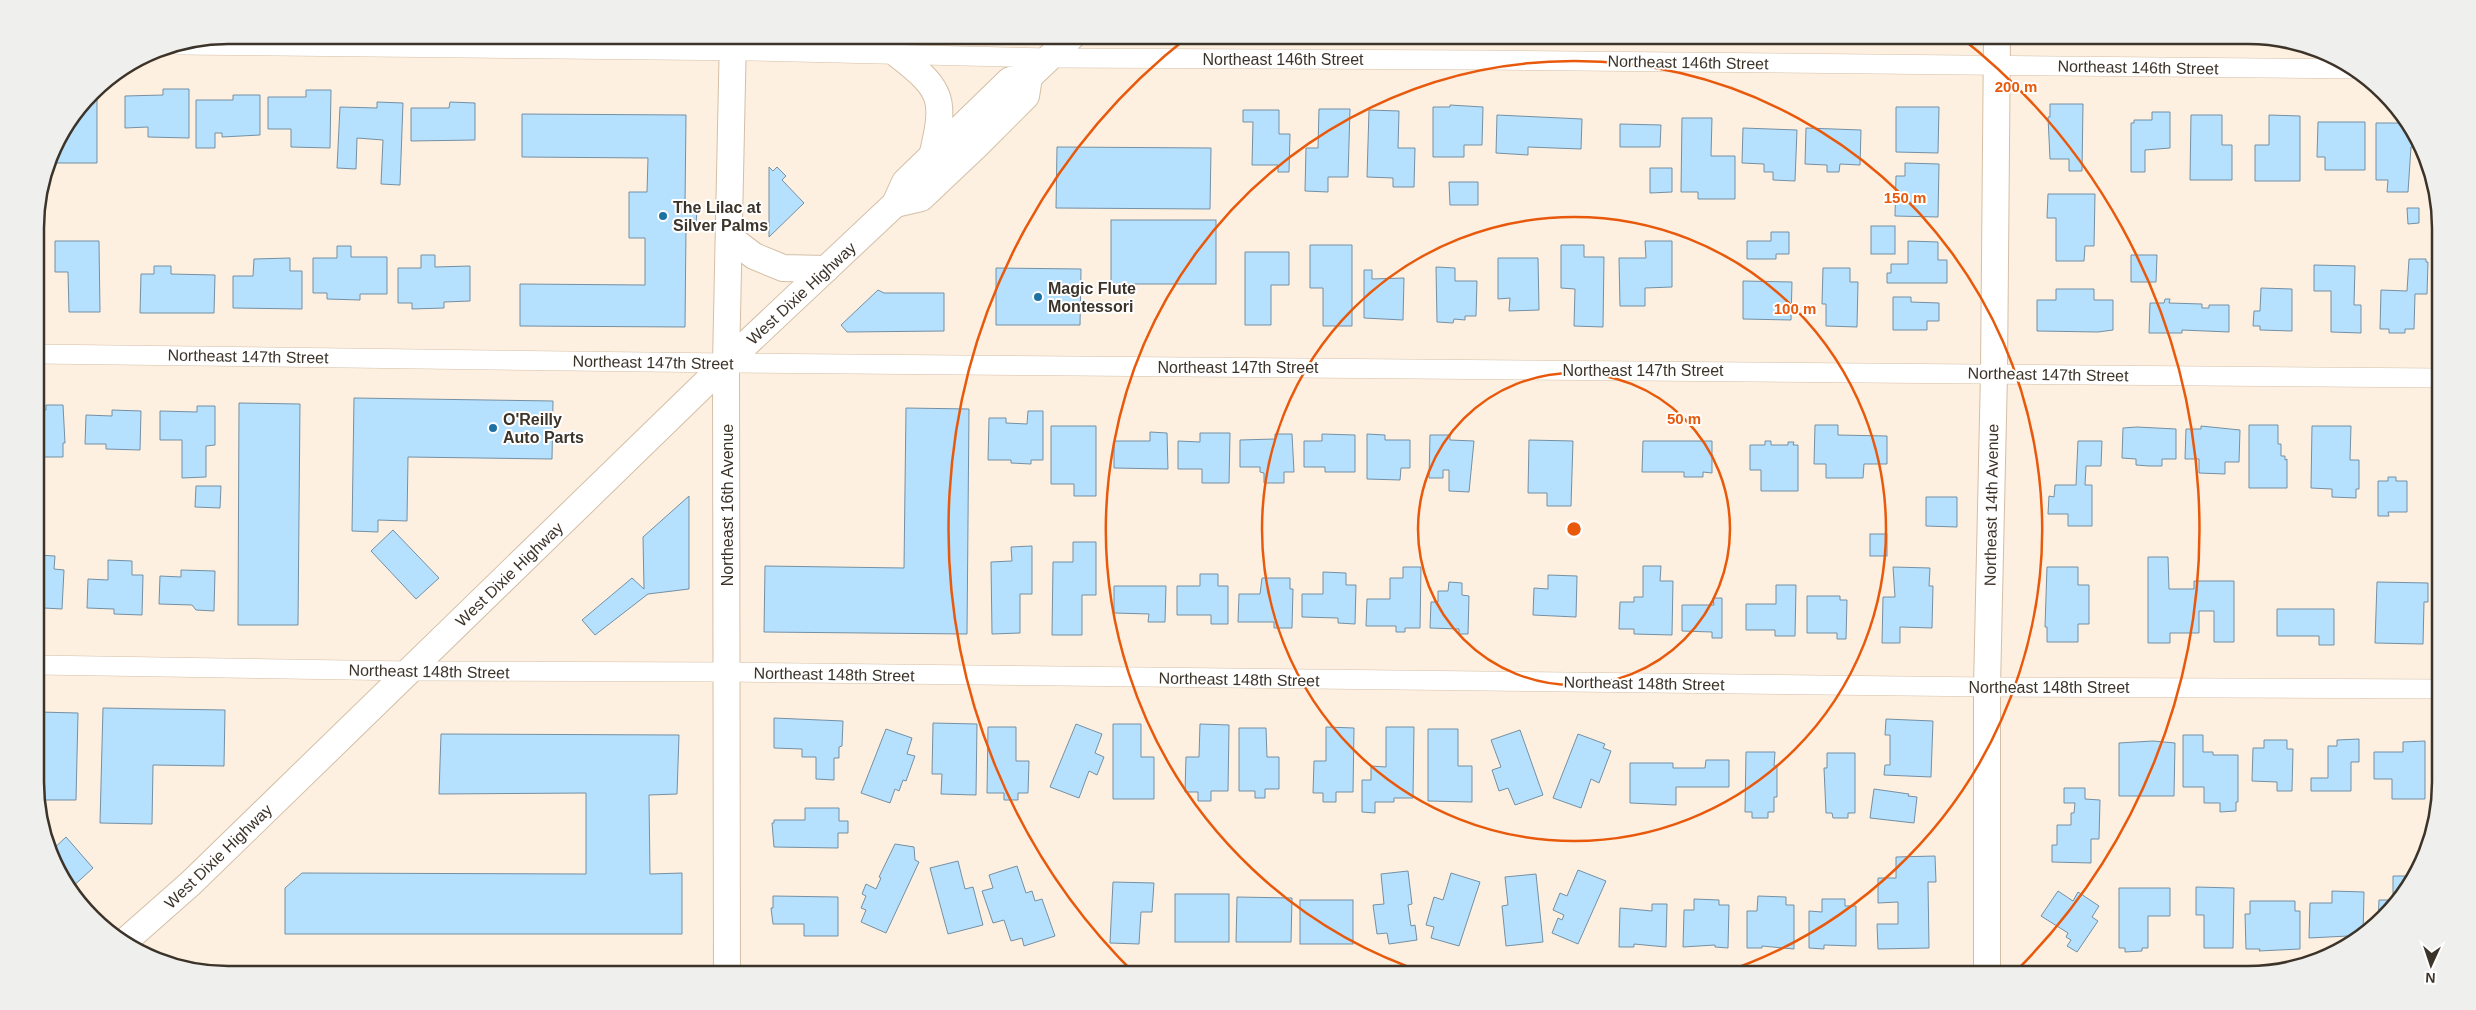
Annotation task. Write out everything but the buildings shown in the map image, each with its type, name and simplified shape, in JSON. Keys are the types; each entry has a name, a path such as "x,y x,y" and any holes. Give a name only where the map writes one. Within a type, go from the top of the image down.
{"street":[{"name":"Northeast 146th Street","path":"205,45 456,44"},
{"name":"Northeast 16th Avenue","path":"727,966 726,363 733,44"},
{"name":"Northeast 146th Street","path":"747,44 898,55 1049,58 2341,69"},
{"name":"West Dixie Highway","path":"895,204 921,198 977,145 1026,96 1030,77 1064,44"},
{"name":"Northeast 14th Avenue","path":"1987,966 1987,687 1994,373 1997,44"},
{"path":"898,55 923,74 934,86 938,97 940,120 932,157"},
{"name":"West Dixie Highway","path":"129,937 191,883 726,363 895,204 905,182 1010,80 1030,77"},
{"path":"729,237 754,256 783,268 826,269"},
{"name":"Northeast 147th Street","path":"44,354 726,363 2432,378"},
{"name":"Northeast 148th Street","path":"44,665 410,671 728,672 1987,687 2432,689"}],"place":[{"name":"The Lilac at Silver Palms","path":"663,216"},
{"name":"Magic Flute Montessori","path":"1038,297"},
{"name":"O'Reilly Auto Parts","path":"493,428"}]}
